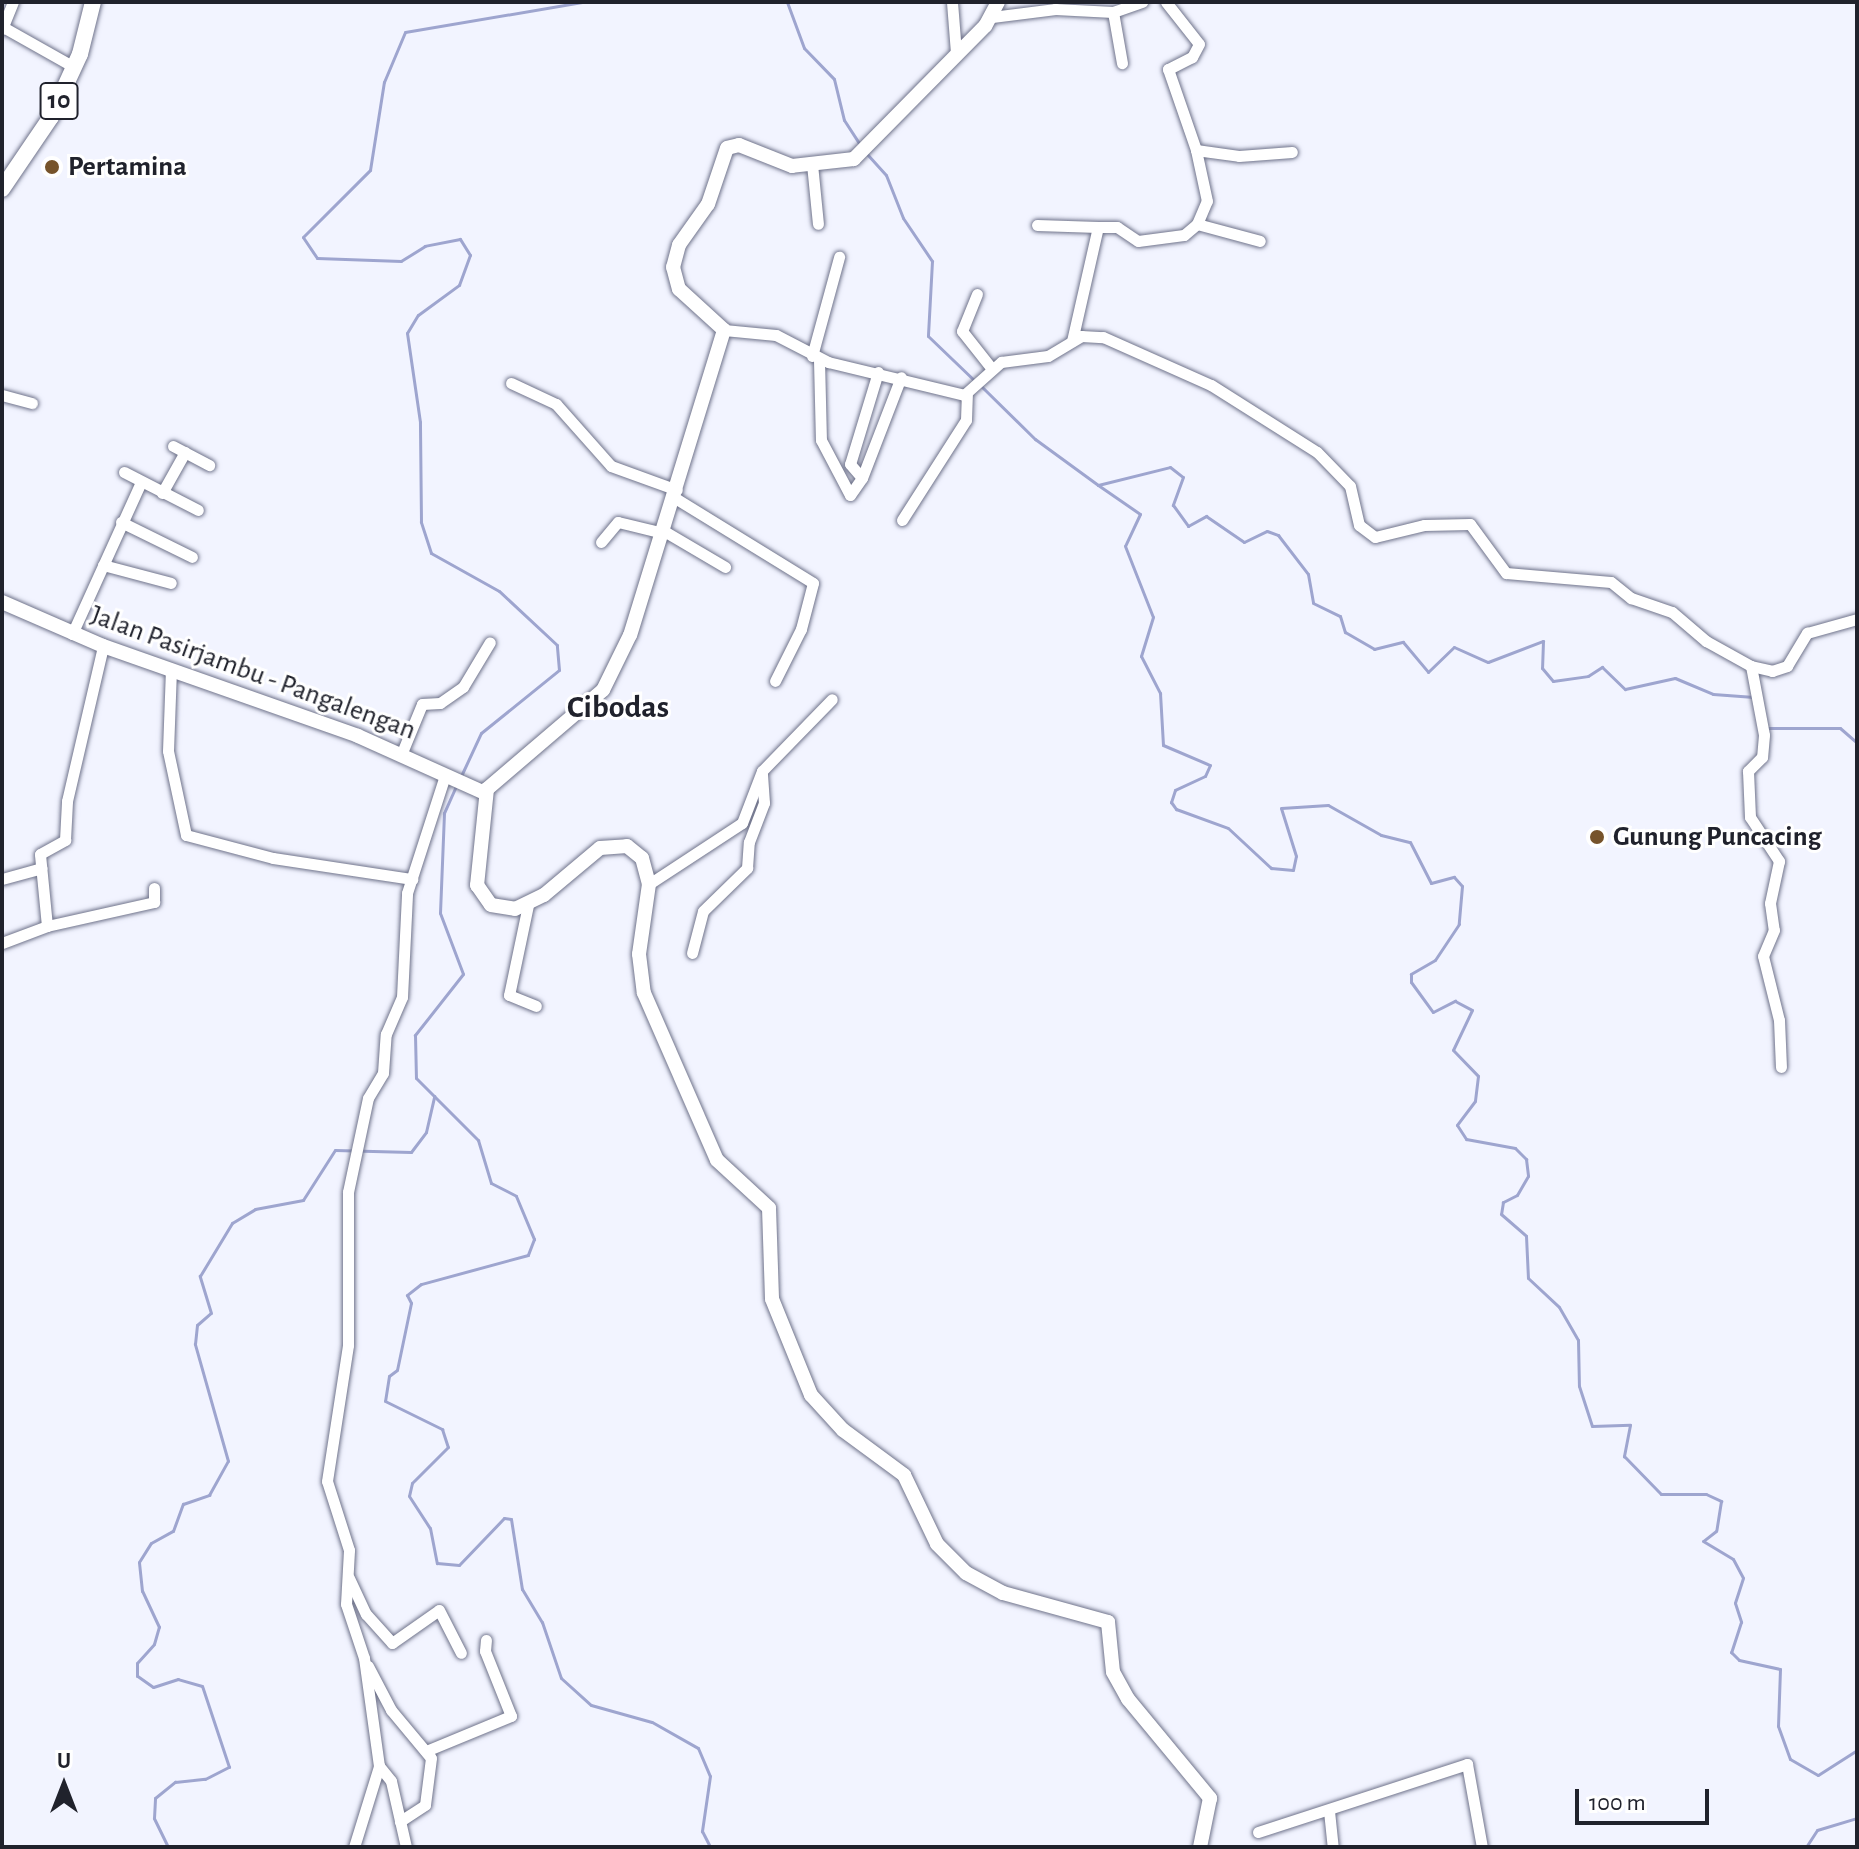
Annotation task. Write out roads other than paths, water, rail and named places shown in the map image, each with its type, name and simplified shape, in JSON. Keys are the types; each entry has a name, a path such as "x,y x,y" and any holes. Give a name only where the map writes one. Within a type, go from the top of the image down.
{"highway":[{"name":"10","path":"2,189 31,154 74,67 93,2"}],"main road":[{"path":"998,2 992,17 861,152 812,164 779,165 730,145 716,187 675,254 673,276 724,330 676,494 618,666 603,690 503,771 485,793 477,885 491,905 528,905 608,845 635,850 649,884 639,954 644,993 717,1160 769,1208 772,1299 811,1395 843,1430 904,1475 937,1544 966,1573 1003,1593 1108,1622 1113,1672 1128,1699 1210,1798 1200,1847"},
{"name":"Jalan Pasirjambu - Pangalengan","path":"2,602 103,646 401,755 468,788 485,793"}],"street":[{"path":"13,2 3,28 74,67"},
{"path":"952,2 956,53"},
{"path":"992,17 1055,9 1113,12 1142,2"},
{"path":"1037,225 1117,227 1138,241 1184,235 1197,224 1207,201 1196,150 1168,69 1192,57 1199,44 1166,2"},
{"path":"1113,12 1122,63"},
{"path":"1196,150 1239,156 1292,152"},
{"path":"812,164 818,224"},
{"path":"1197,224 1260,241"},
{"path":"1072,341 1098,227"},
{"path":"839,257 816,358 821,440 850,495 862,478 901,377"},
{"path":"977,294 962,331 990,371"},
{"path":"724,330 776,335 816,358 970,392"},
{"path":"902,520 966,420 970,392 990,371 1056,353 1072,341 1103,337 1211,385 1283,427 1346,480 1359,525 1375,537 1424,525 1470,524 1506,573 1611,582 1631,598 1672,612 1706,641 1751,666 1783,669 1807,633 1857,619"},
{"path":"862,478 850,464 878,372"},
{"path":"511,383 556,404 611,466 676,494 813,583 801,629 775,681"},
{"path":"2,395 32,403"},
{"path":"173,446 209,465"},
{"path":"162,493 185,452"},
{"path":"124,472 198,510"},
{"path":"72,634 141,482"},
{"path":"121,522 192,557"},
{"path":"601,542 618,522 663,532 725,567"},
{"path":"103,565 171,583"},
{"path":"401,755 422,704 440,703 463,687 490,642"},
{"path":"47,926 41,851 65,840 67,801 103,646"},
{"path":"1751,666 1764,735 1762,757 1748,771 1750,817 1780,866 1770,903 1774,930 1763,956 1779,1020 1781,1067"},
{"path":"171,669 168,751 186,835 273,858 400,878"},
{"path":"649,884 742,823 762,771 832,699"},
{"path":"692,953 703,911 747,868 749,840 764,803 762,771"},
{"path":"400,1821 425,1805 431,1763 426,1751 391,1710 364,1658 347,1615 349,1550 327,1481 348,1345 348,1192 368,1098 383,1073 390,1021 400,1000 403,910 400,878 447,776"},
{"path":"2,879 42,868"},
{"path":"2,943 47,926 154,902 154,888"},
{"path":"528,905 509,995 536,1006"},
{"path":"347,1574 366,1614 392,1643 439,1610 461,1653"},
{"path":"426,1751 511,1716 485,1651 486,1640"},
{"path":"354,1847 379,1766 364,1658"},
{"path":"1258,1832 1467,1764 1482,1847"},
{"path":"379,1766 391,1781 406,1847"},
{"path":"1329,1811 1333,1847"}],"waterway":[{"path":"461,776 481,733 559,670 557,645 499,591 431,553 421,522 420,422 407,333 418,315 459,285 470,255 460,239 425,246 401,261 317,258 303,237 370,170 384,82 405,32 583,2"},
{"path":"787,2 804,48 834,79 844,120 860,145"},
{"path":"867,154 886,175 903,218 932,261 928,336 975,381"},
{"path":"981,386 1035,439 1098,485 1170,467 1183,477 1173,505 1188,526 1206,516 1244,542 1267,531 1278,535 1308,574 1313,603 1340,616 1345,632 1374,649 1403,642 1428,672 1454,647 1488,662 1543,641 1542,668 1553,681 1588,676 1602,667 1625,689 1675,678 1713,694 1754,697"},
{"path":"1098,485 1140,514 1125,546 1153,617 1141,656 1160,693 1163,745 1210,765 1205,776 1175,790 1171,802 1176,809 1228,828 1271,868 1293,870 1296,856 1281,808 1328,805 1381,835 1410,842 1431,883 1454,877 1462,886 1459,924 1435,960 1411,974 1411,982 1433,1012 1455,1001 1472,1010 1453,1050 1478,1076 1475,1101 1457,1125 1466,1139 1515,1148 1526,1159 1528,1176 1517,1195 1503,1202 1501,1214 1526,1236 1528,1278 1559,1307 1578,1340 1579,1386 1592,1426 1630,1425 1624,1456 1661,1494 1706,1494 1721,1501 1716,1531 1703,1541 1733,1559 1743,1578 1735,1603 1741,1622 1731,1652 1739,1660 1780,1669 1778,1726 1790,1759 1818,1775 1857,1750"},
{"path":"1765,728 1840,728 1857,743"},
{"path":"456,786 444,813 440,913 463,974 415,1035 416,1078 478,1140 491,1183 516,1196 534,1239 528,1255 421,1284 407,1295 411,1303 397,1370 389,1376 385,1401 442,1429 448,1447 412,1483 409,1496 430,1528 437,1563 459,1565 504,1518 511,1519 522,1589 542,1622 561,1678 591,1705 652,1722 698,1748 710,1776 702,1831 710,1847"},
{"path":"168,1847 154,1818 155,1798 175,1782 205,1779 229,1767 202,1686 178,1679 153,1687 137,1676 137,1663 154,1644 159,1627 142,1591 139,1562 151,1543 173,1531 183,1504 209,1495 228,1461 195,1344 197,1325 211,1313 200,1276 232,1223 255,1209 303,1200 335,1150 411,1152 426,1132 434,1096"},
{"path":"1806,1847 1817,1830 1857,1818"}],"place":[{"name":"Pertamina","path":"52,167"},
{"name":"Gunung Puncacing","path":"1597,837"}],"district":[{"name":"Cibodas","path":"618,707"}]}
